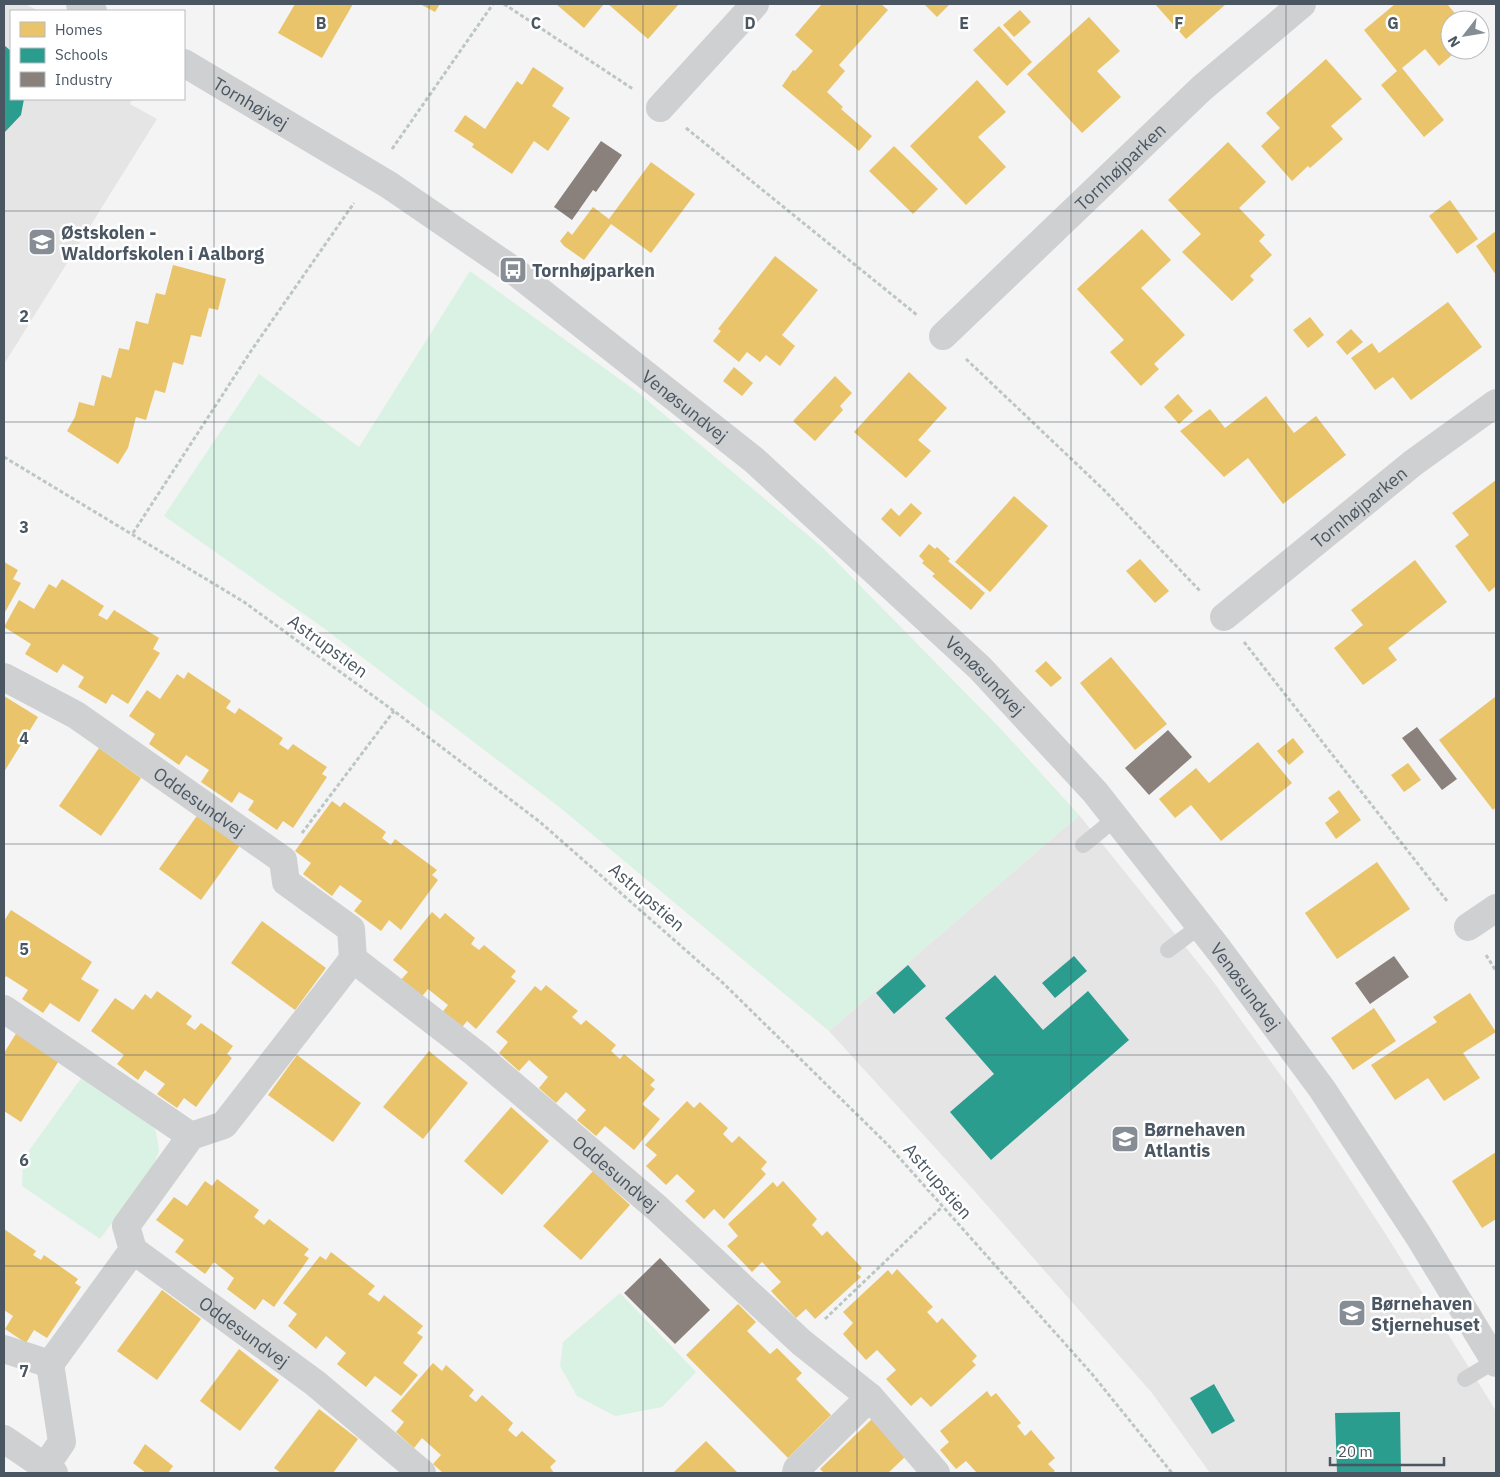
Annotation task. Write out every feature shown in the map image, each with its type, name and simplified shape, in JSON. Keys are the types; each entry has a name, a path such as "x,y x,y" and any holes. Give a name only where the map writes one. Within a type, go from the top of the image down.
{"street":[{"path":"80,4 91,10"},
{"path":"660,108 755,4"},
{"name":"Tornhøjparken","path":"943,336 1202,88 1302,4"},
{"name":"Tornhøjvej","path":"185,64 317,142"},
{"name":"Venøsundvej","path":"317,142 373,176 513,270 754,460 980,668 1095,792 1200,926 1322,1089 1418,1236 1496,1362"},
{"name":"Tornhøjparken","path":"1224,617 1413,463 1496,403"},
{"name":"Oddesundvej","path":"4,676 76,715 282,860"},
{"path":"4,1439 50,1470 62,1442 50,1364 133,1250 126,1226 191,1136 224,1125 353,959 351,929 286,882 282,860"},
{"path":"1468,927 1496,908"},
{"name":"Oddesundvej","path":"353,959 476,1054 657,1208 801,1342 870,1397 936,1473"},
{"path":"4,1009 191,1136"},
{"name":"Oddesundvej","path":"133,1250 315,1383 422,1473"},
{"path":"4,1349 50,1364"},
{"path":"796,1473 796,1469 870,1397"}],"lane":[{"path":"1083,845 1116,818"},
{"path":"1168,950 1200,926"},
{"path":"1465,1379 1496,1362"}],"path":[{"path":"134,533 251,351 493,4"},
{"path":"504,4 660,108 943,336 1104,490 1224,617 1468,927 1496,971"},
{"name":"Astrupstien","path":"4,457 134,533 244,602 394,711 540,822 723,983 888,1145 1092,1374 1172,1473"},
{"path":"282,860 394,711"},
{"path":"801,1342 942,1207"}],"shaded area":[{"name":"Østskolen - Waldorfskolen i Aalborg","path":"4,4 25,4 37,10 10,10 10,100 132,100 130,104 157,119 4,364"},
{"name":"Børnehaven Atlantis","path":"1079,815 1212,980 1292,1091 1385,1233 1496,1411 1496,1473 1210,1473 1152,1393 970,1186 829,1031"}],"green space":[{"path":"470,271 636,391 822,547 1000,728 1079,815 829,1031 558,806 325,629 164,516 259,374 359,447"},
{"path":"82,1077 146,1118 156,1131 159,1151 153,1168 100,1239 22,1186 23,1159"},
{"path":"620,1293 696,1372 662,1407 615,1416 577,1396 560,1366 563,1342"}],"building: Homes":[{"path":"295,4 353,4 322,58 278,33"},
{"path":"420,4 440,4 435,12"},
{"path":"556,4 604,4 584,28"},
{"path":"608,4 679,4 648,39"},
{"path":"822,4 881,4 888,10 839,65 845,71 827,92 843,107 841,109 872,136 859,151 782,86 793,70 795,71 813,51 795,35"},
{"path":"924,4 950,4 937,17"},
{"path":"1155,4 1226,4 1186,39"},
{"path":"1395,4 1447,4 1452,10 1440,10 1440,60 1446,60 1439,66 1425,49 1402,68 1444,120 1424,137 1381,85 1397,71 1364,30"},
{"path":"1020,10 1031,22 1014,37 1003,25"},
{"path":"1089,17 1120,51 1097,71 1121,97 1082,133 1027,74"},
{"path":"999,26 1032,62 1007,86 973,50"},
{"path":"1326,59 1362,99 1331,126 1343,139 1292,181 1261,146 1280,128 1266,113"},
{"path":"533,67 564,88 552,106 570,118 548,151 534,141 512,174 472,147 474,144 454,131 465,115 485,129 517,81 522,85"},
{"path":"977,80 1006,112 978,137 1006,167 966,205 910,146"},
{"path":"1228,142 1266,182 1239,208 1265,235 1259,241 1272,255 1250,276 1254,280 1232,301 1182,252 1201,234 1168,200"},
{"path":"894,146 938,189 913,214 869,171"},
{"path":"651,162 695,194 651,253 611,224 584,260 564,246 560,241 568,231 572,235 593,207 609,219"},
{"path":"1450,200 1478,239 1457,254 1429,216"},
{"path":"1142,229 1171,260 1141,288 1185,335 1154,364 1159,369 1141,386 1110,352 1124,340 1077,289"},
{"path":"1496,231 1496,275 1476,246"},
{"path":"775,256 818,290 782,335 795,346 780,366 766,355 760,362 747,352 739,362 713,341 721,331 718,329"},
{"path":"173,265 226,279 218,310 209,308 201,337 191,335 183,365 173,362 165,393 155,390 146,420 136,417 128,448 118,464 67,431 75,417 79,402 94,406 102,375 111,378 119,348 129,350 136,321 148,324 156,293 165,295"},
{"path":"1448,302 1482,347 1411,400 1393,377 1375,390 1351,358 1372,343 1379,353"},
{"path":"1310,317 1324,335 1308,348 1293,330"},
{"path":"1351,329 1363,342 1347,355 1336,342"},
{"path":"734,367 753,383 742,396 723,381"},
{"path":"909,372 947,408 918,440 931,451 906,478 854,432"},
{"path":"835,376 852,393 840,406 843,410 815,441 793,421"},
{"path":"1178,394 1193,411 1179,424 1164,407"},
{"path":"1266,396 1294,433 1316,416 1346,455 1283,504 1248,458 1224,477 1180,431 1210,409 1225,428"},
{"path":"1496,480 1496,586 1489,592 1455,546 1469,535 1452,513"},
{"path":"1014,496 1048,526 990,592 955,562"},
{"path":"911,503 922,513 900,537 881,519 891,508 899,516"},
{"path":"929,544 935,549 937,547 950,559 948,561 985,593 971,610 932,576 935,574 922,563 924,561 919,556"},
{"path":"1140,559 1169,591 1155,603 1126,571"},
{"path":"1415,560 1447,602 1388,648 1397,660 1363,685 1334,648 1363,625 1351,610"},
{"path":"4,562 18,570 13,579 21,583 4,614"},
{"path":"62,579 104,606 98,615 107,620 114,610 159,638 153,649 160,653 128,704 112,694 106,704 78,687 84,677 63,664 57,673 25,654 31,644 4,627 19,600 34,609 49,584 56,588"},
{"path":"1111,657 1167,724 1135,750 1080,683"},
{"path":"1046,661 1062,678 1051,687 1035,671"},
{"path":"188,672 231,701 226,708 235,714 239,708 283,738 279,744 288,750 293,744 327,767 322,774 327,777 293,828 283,821 277,830 248,810 254,801 239,792 232,803 201,782 209,770 186,755 179,765 149,744 155,734 129,716 147,690 160,699 177,674 184,679"},
{"path":"4,696 38,717 4,772"},
{"path":"1495,697 1496,807 1493,810 1439,740"},
{"path":"1293,738 1304,752 1289,765 1277,751"},
{"path":"1258,742 1292,783 1221,841 1191,805 1175,818 1159,799 1196,768 1209,783"},
{"path":"99,748 141,778 101,836 59,806"},
{"path":"1408,763 1421,780 1404,792 1391,775"},
{"path":"1339,790 1361,820 1336,839 1325,823 1339,812 1328,798"},
{"path":"332,801 340,807 344,802 386,832 382,838 391,845 395,839 437,870 432,875 438,880 401,930 389,920 381,931 354,911 362,901 340,885 332,896 303,874 311,863 295,851"},
{"path":"199,813 241,844 201,900 159,869"},
{"path":"1377,862 1410,909 1337,959 1305,913"},
{"path":"11,910 92,962 81,979 99,990 79,1022 50,1003 43,1013 22,999 28,990 6,976 4,980 4,921"},
{"path":"432,912 440,919 445,913 475,938 471,944 479,950 484,945 516,971 511,977 516,981 476,1029 467,1021 459,1031 440,1015 448,1005 428,989 419,1000 398,983 408,972 393,960"},
{"path":"262,921 326,968 295,1010 231,963"},
{"path":"546,985 578,1011 572,1017 581,1025 586,1020 616,1045 611,1051 620,1059 624,1054 655,1080 650,1085 655,1089 642,1104 660,1119 634,1150 605,1126 596,1136 577,1120 586,1110 566,1092 556,1103 539,1088 548,1077 529,1060 519,1071 499,1053 508,1042 496,1032 535,986 541,991"},
{"path":"157,991 192,1016 186,1024 195,1030 201,1023 233,1046 227,1054 232,1058 196,1107 184,1098 177,1108 157,1094 165,1084 145,1070 138,1080 117,1064 124,1055 91,1031 115,998 133,1010 145,994 151,999"},
{"path":"1470,993 1496,1032 1463,1053 1480,1078 1444,1101 1428,1078 1395,1100 1371,1065 1437,1022 1433,1017"},
{"path":"1374,1008 1396,1041 1353,1070 1331,1038"},
{"path":"17,1032 60,1059 21,1122 4,1111 4,1053"},
{"path":"429,1051 468,1083 423,1139 383,1107"},
{"path":"297,1055 361,1103 333,1142 268,1095"},
{"path":"687,1101 694,1108 700,1102 728,1128 723,1134 732,1143 739,1136 767,1162 761,1169 766,1174 724,1219 714,1209 704,1219 685,1201 695,1191 677,1174 666,1185 646,1166 657,1155 645,1145"},
{"path":"511,1107 549,1141 502,1195 464,1161"},
{"path":"1496,1152 1496,1219 1482,1228 1452,1181"},
{"path":"593,1171 630,1205 581,1260 543,1226"},
{"path":"217,1179 259,1210 254,1217 264,1225 269,1219 309,1249 304,1255 309,1258 274,1307 263,1299 255,1310 227,1289 234,1278 214,1262 205,1274 175,1252 184,1240 156,1220 174,1197 187,1206 205,1181 212,1186"},
{"path":"783,1181 817,1219 812,1225 822,1236 827,1231 862,1268 857,1273 861,1277 815,1319 806,1309 796,1318 771,1291 781,1282 762,1262 752,1272 727,1246 738,1236 728,1224 773,1182 777,1187"},
{"path":"4,1229 36,1251 33,1255 41,1260 44,1255 78,1279 75,1283 81,1287 47,1338 34,1330 26,1343 5,1329 13,1316 4,1310"},
{"path":"331,1252 375,1286 368,1294 379,1302 384,1295 423,1326 417,1333 423,1337 403,1363 418,1375 401,1396 375,1376 366,1387 337,1364 346,1353 326,1336 316,1349 288,1326 297,1314 283,1303 320,1256 326,1260"},
{"path":"897,1269 933,1307 927,1312 937,1323 942,1318 977,1356 972,1361 976,1365 931,1407 921,1397 911,1406 886,1379 896,1370 877,1350 866,1360 843,1334 853,1323 843,1312 888,1270 892,1275"},
{"path":"162,1290 201,1319 157,1380 117,1351"},
{"path":"738,1304 756,1322 747,1331 770,1354 777,1348 802,1373 796,1379 831,1415 788,1458 686,1355"},
{"path":"239,1349 279,1380 240,1431 200,1401"},
{"path":"433,1363 442,1371 446,1365 474,1390 469,1396 476,1402 482,1395 513,1423 508,1430 516,1437 522,1431 556,1461 550,1467 554,1473 443,1473 433,1464 441,1455 422,1438 414,1448 396,1432 404,1422 391,1411"},
{"path":"987,1391 991,1397 996,1393 1021,1423 1017,1426 1025,1436 1031,1430 1055,1458 1048,1464 1055,1471 1052,1473 977,1473 966,1461 956,1469 940,1450 949,1442 940,1431"},
{"path":"319,1409 358,1439 333,1473 281,1473 274,1468"},
{"path":"872,1419 907,1455 888,1473 824,1473 820,1469"},
{"path":"706,1441 738,1473 673,1473"},
{"path":"145,1444 173,1466 168,1473 146,1473 133,1463"}],"building: Schools":[{"path":"4,45 10,50 10,100 24,100 21,115 4,133"},
{"path":"1074,956 1087,971 1055,998 1042,983"},
{"path":"908,965 926,986 894,1014 876,993"},
{"path":"995,975 1043,1030 1088,991 1129,1040 991,1160 950,1112 994,1074 945,1018"},
{"path":"1214,1384 1235,1421 1212,1434 1190,1398"},
{"path":"1400,1412 1401,1473 1337,1473 1335,1413"}],"building: Industry":[{"path":"601,141 622,155 596,192 593,190 572,220 554,207"},
{"path":"1417,727 1457,779 1442,790 1402,738"},
{"path":"1168,730 1192,757 1149,795 1125,768"},
{"path":"1394,956 1409,977 1370,1004 1355,983"},
{"path":"660,1258 710,1310 675,1344 624,1293"}],"place":[{"name":"Østskolen - Waldorfskolen i Aalborg","path":"42,242"},
{"name":"Tornhøjparken","path":"513,270"},
{"name":"Børnehaven Atlantis","path":"1125,1139"},
{"name":"Børnehaven Stjernehuset","path":"1352,1313"}]}
